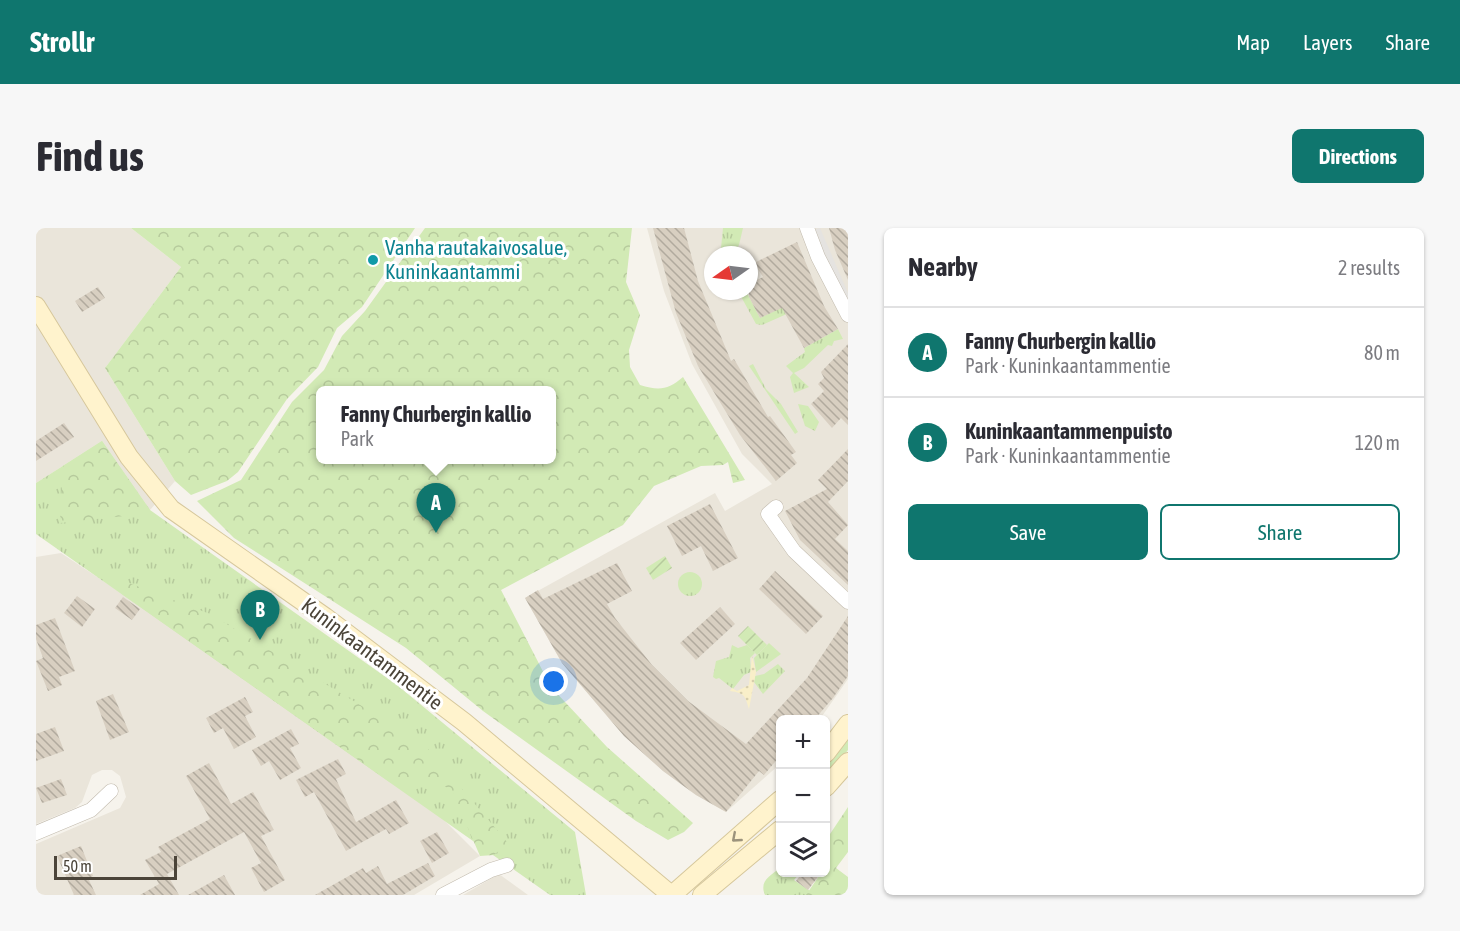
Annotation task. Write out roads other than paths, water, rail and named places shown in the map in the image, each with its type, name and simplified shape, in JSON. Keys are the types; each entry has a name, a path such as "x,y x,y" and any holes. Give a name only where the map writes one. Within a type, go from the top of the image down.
{"street":[{"path":"807,228 818,256 848,315"},
{"name":"Kuninkaantammentie","path":"36,306 129,457 171,509 325,617 464,722 671,895"},
{"path":"776,507 768,514 784,538 848,602"},
{"path":"830,747 848,724"},
{"path":"830,782 848,762"},
{"path":"36,833 90,810 111,791"},
{"path":"671,895 776,803"},
{"path":"702,895 776,833"},
{"path":"444,895 491,870 507,866"}],"place":[{"name":"Vanha rautakaivosalue, Kuninkaantammi","path":"373,260"},
{"name":"Fanny Churbergin kallio","path":"436,533"},
{"name":"Kuninkaantammenpuisto","path":"260,640"}]}
